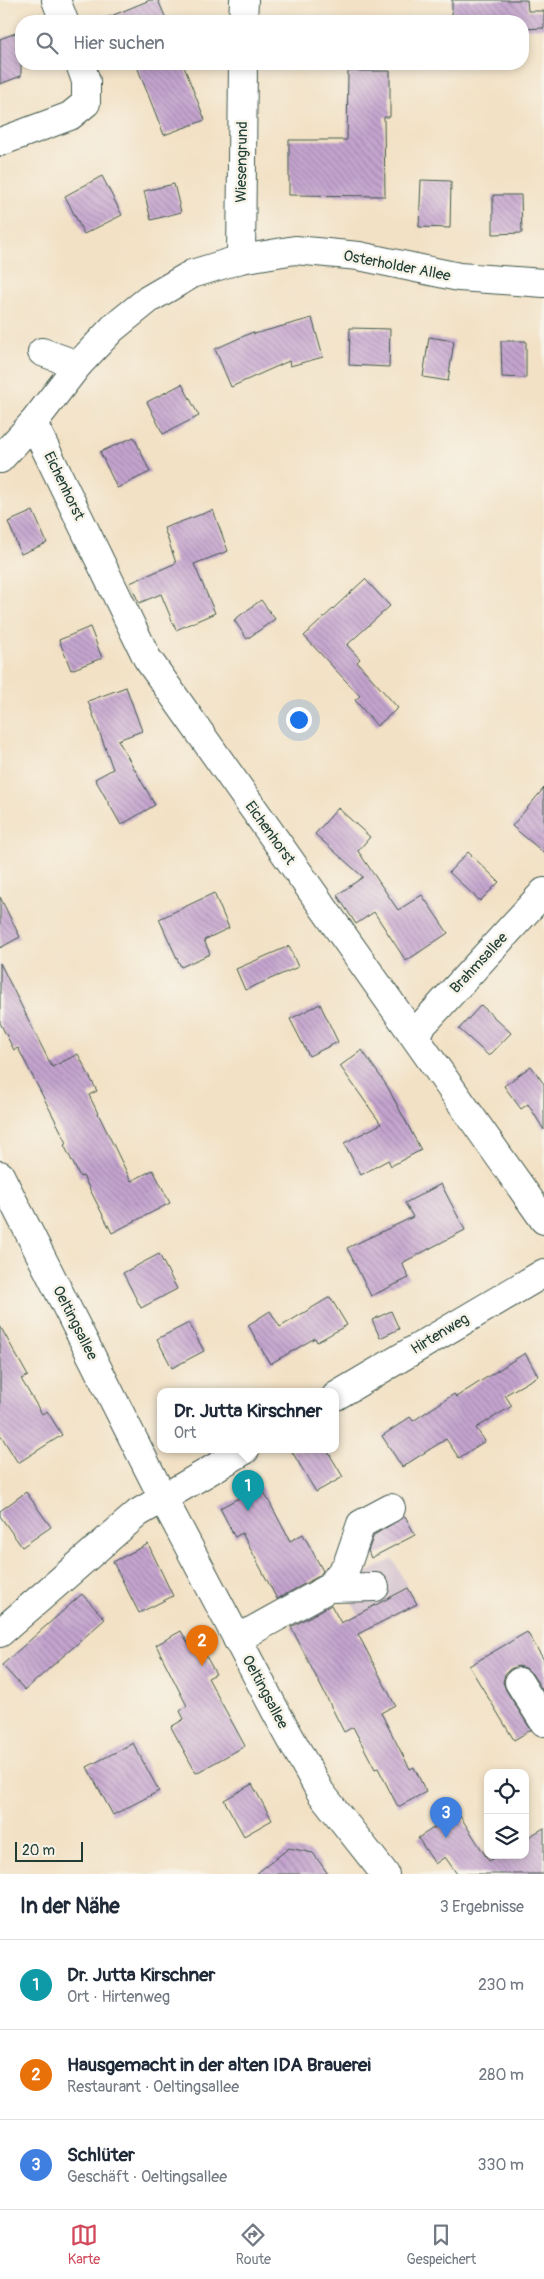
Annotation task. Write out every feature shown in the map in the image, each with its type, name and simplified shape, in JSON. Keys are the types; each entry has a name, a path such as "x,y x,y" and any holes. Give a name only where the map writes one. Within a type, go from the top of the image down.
{"street":[{"path":"56,0 62,15"},
{"path":"243,15 244,0"},
{"path":"0,142 70,116 86,103 86,81 82,70"},
{"name":"Wiesengrund","path":"241,259 243,70"},
{"name":"Osterholder Allee","path":"0,459 34,423 78,366 113,328 150,299 192,274 241,259 295,250 359,256 459,278 544,282"},
{"path":"42,352 78,366"},
{"name":"Eichenhorst","path":"34,423 147,658 544,1220"},
{"name":"Brahmsallee","path":"414,1034 544,892"},
{"name":"Oeltingsallee","path":"0,1175 163,1498 321,1792 386,1874"},
{"name":"Hirtenweg","path":"339,1394 544,1273"},
{"path":"0,1633 138,1513 239,1453"},
{"path":"237,1638 329,1588 347,1565 361,1524 391,1508"},
{"path":"329,1588 375,1587"},
{"path":"519,1682 544,1722"}],"shaded area":[{"path":"393,1559 408,1588 358,1614 343,1585"}],"building":[{"path":"150,0 158,0 164,15 114,15"},
{"path":"452,0 527,0 528,11 544,11 544,28 529,29 529,15 452,15"},
{"path":"15,33 15,70 21,70 21,76 0,84 0,39"},
{"path":"138,70 185,70 205,120 164,135"},
{"path":"348,71 390,71 390,117 384,117 385,196 289,195 289,140 347,140"},
{"path":"102,176 122,215 84,234 65,196"},
{"path":"421,180 451,181 450,228 419,227"},
{"path":"174,184 181,212 151,220 144,191"},
{"path":"493,195 521,195 522,233 493,234"},
{"path":"312,318 323,357 290,366 289,361 231,387 215,349 253,332 254,334"},
{"path":"350,328 390,329 389,367 349,365"},
{"path":"429,337 454,341 448,381 423,377"},
{"path":"501,341 526,341 526,378 502,377"},
{"path":"182,384 199,416 163,434 147,402"},
{"path":"134,437 150,472 117,488 100,452"},
{"path":"213,510 228,551 194,564 215,613 176,630 161,594 139,603 130,583 176,563 164,528"},
{"path":"33,511 47,543 21,554 8,522"},
{"path":"365,579 390,606 347,645 360,659 357,662 398,708 377,726 355,700 360,696 304,636"},
{"path":"261,600 275,619 247,639 234,620"},
{"path":"90,627 102,658 71,670 59,640"},
{"path":"126,687 142,731 118,740 155,805 121,825 95,779 113,769 88,701"},
{"path":"544,788 544,853 512,826"},
{"path":"338,808 370,837 358,851 398,910 422,895 448,933 406,961 374,912 356,924 337,895 363,877 315,834"},
{"path":"468,852 499,882 480,901 449,872"},
{"path":"214,893 229,928 204,940 210,954 181,967 159,919"},
{"path":"0,897 20,937 0,948"},
{"path":"289,946 298,967 245,990 236,969"},
{"path":"0,963 52,1067 78,1054 97,1091 89,1095 131,1181 153,1170 170,1203 112,1233 83,1176 80,1177 64,1145 67,1143 18,1048 14,1050 0,1023"},
{"path":"320,1004 338,1042 309,1056 290,1019"},
{"path":"481,1005 511,1033 489,1056 459,1029"},
{"path":"362,1050 387,1086 421,1150 391,1166 388,1160 361,1175 344,1143 381,1124 340,1066"},
{"path":"531,1066 544,1084 544,1130 528,1104 521,1109 504,1086"},
{"path":"441,1184 465,1230 402,1263 409,1278 371,1296 347,1248 413,1217 405,1203"},
{"path":"159,1254 177,1289 141,1308 123,1273"},
{"path":"330,1297 347,1325 317,1342 315,1338 270,1364 248,1325 270,1311 280,1327"},
{"path":"391,1311 399,1329 380,1338 372,1320"},
{"path":"189,1323 204,1351 172,1368 157,1339"},
{"path":"0,1326 28,1376 21,1379 42,1414 47,1411 62,1435 18,1463 0,1434"},
{"path":"525,1353 538,1376 505,1395 512,1406 476,1428 485,1441 459,1458 446,1439 402,1467 382,1436 410,1417 413,1421 454,1394 456,1397"},
{"path":"293,1453 329,1453 343,1477 316,1492"},
{"path":"261,1486 290,1541 303,1534 323,1571 319,1576 277,1599 242,1533 235,1537 220,1508"},
{"path":"26,1492 51,1527 22,1547 0,1516 0,1511"},
{"path":"405,1516 415,1535 371,1558 368,1551 374,1535"},
{"path":"148,1544 173,1596 139,1613 113,1562"},
{"path":"408,1588 417,1604 358,1634 395,1705 381,1713 410,1769 414,1767 426,1792 398,1807 378,1768 375,1769 353,1727 344,1732 291,1627 331,1605 341,1623"},
{"path":"82,1594 105,1619 25,1690 2,1665"},
{"path":"181,1631 194,1653 202,1649 216,1674 208,1678 245,1746 196,1773 171,1727 184,1719 180,1711 187,1706 156,1645"},
{"path":"527,1632 544,1660 544,1693 526,1668 518,1666 510,1669 505,1674 503,1682 506,1690 531,1730 514,1740 469,1666"},
{"path":"133,1743 159,1791 113,1815 87,1767"},
{"path":"252,1784 272,1820 244,1836 224,1800"},
{"path":"452,1816 460,1816 484,1853 484,1859 489,1861 492,1859 529,1859 529,1837 544,1828 544,1874 457,1874 445,1857 435,1864 418,1838"},
{"path":"289,1848 313,1853 328,1874 256,1874"}],"place":[{"name":"Dr. Jutta Kirschner","path":"248,1511"},
{"name":"Hausgemacht in der alten IDA Brauerei","path":"202,1666"},
{"name":"Schlüter","path":"446,1838"}]}
